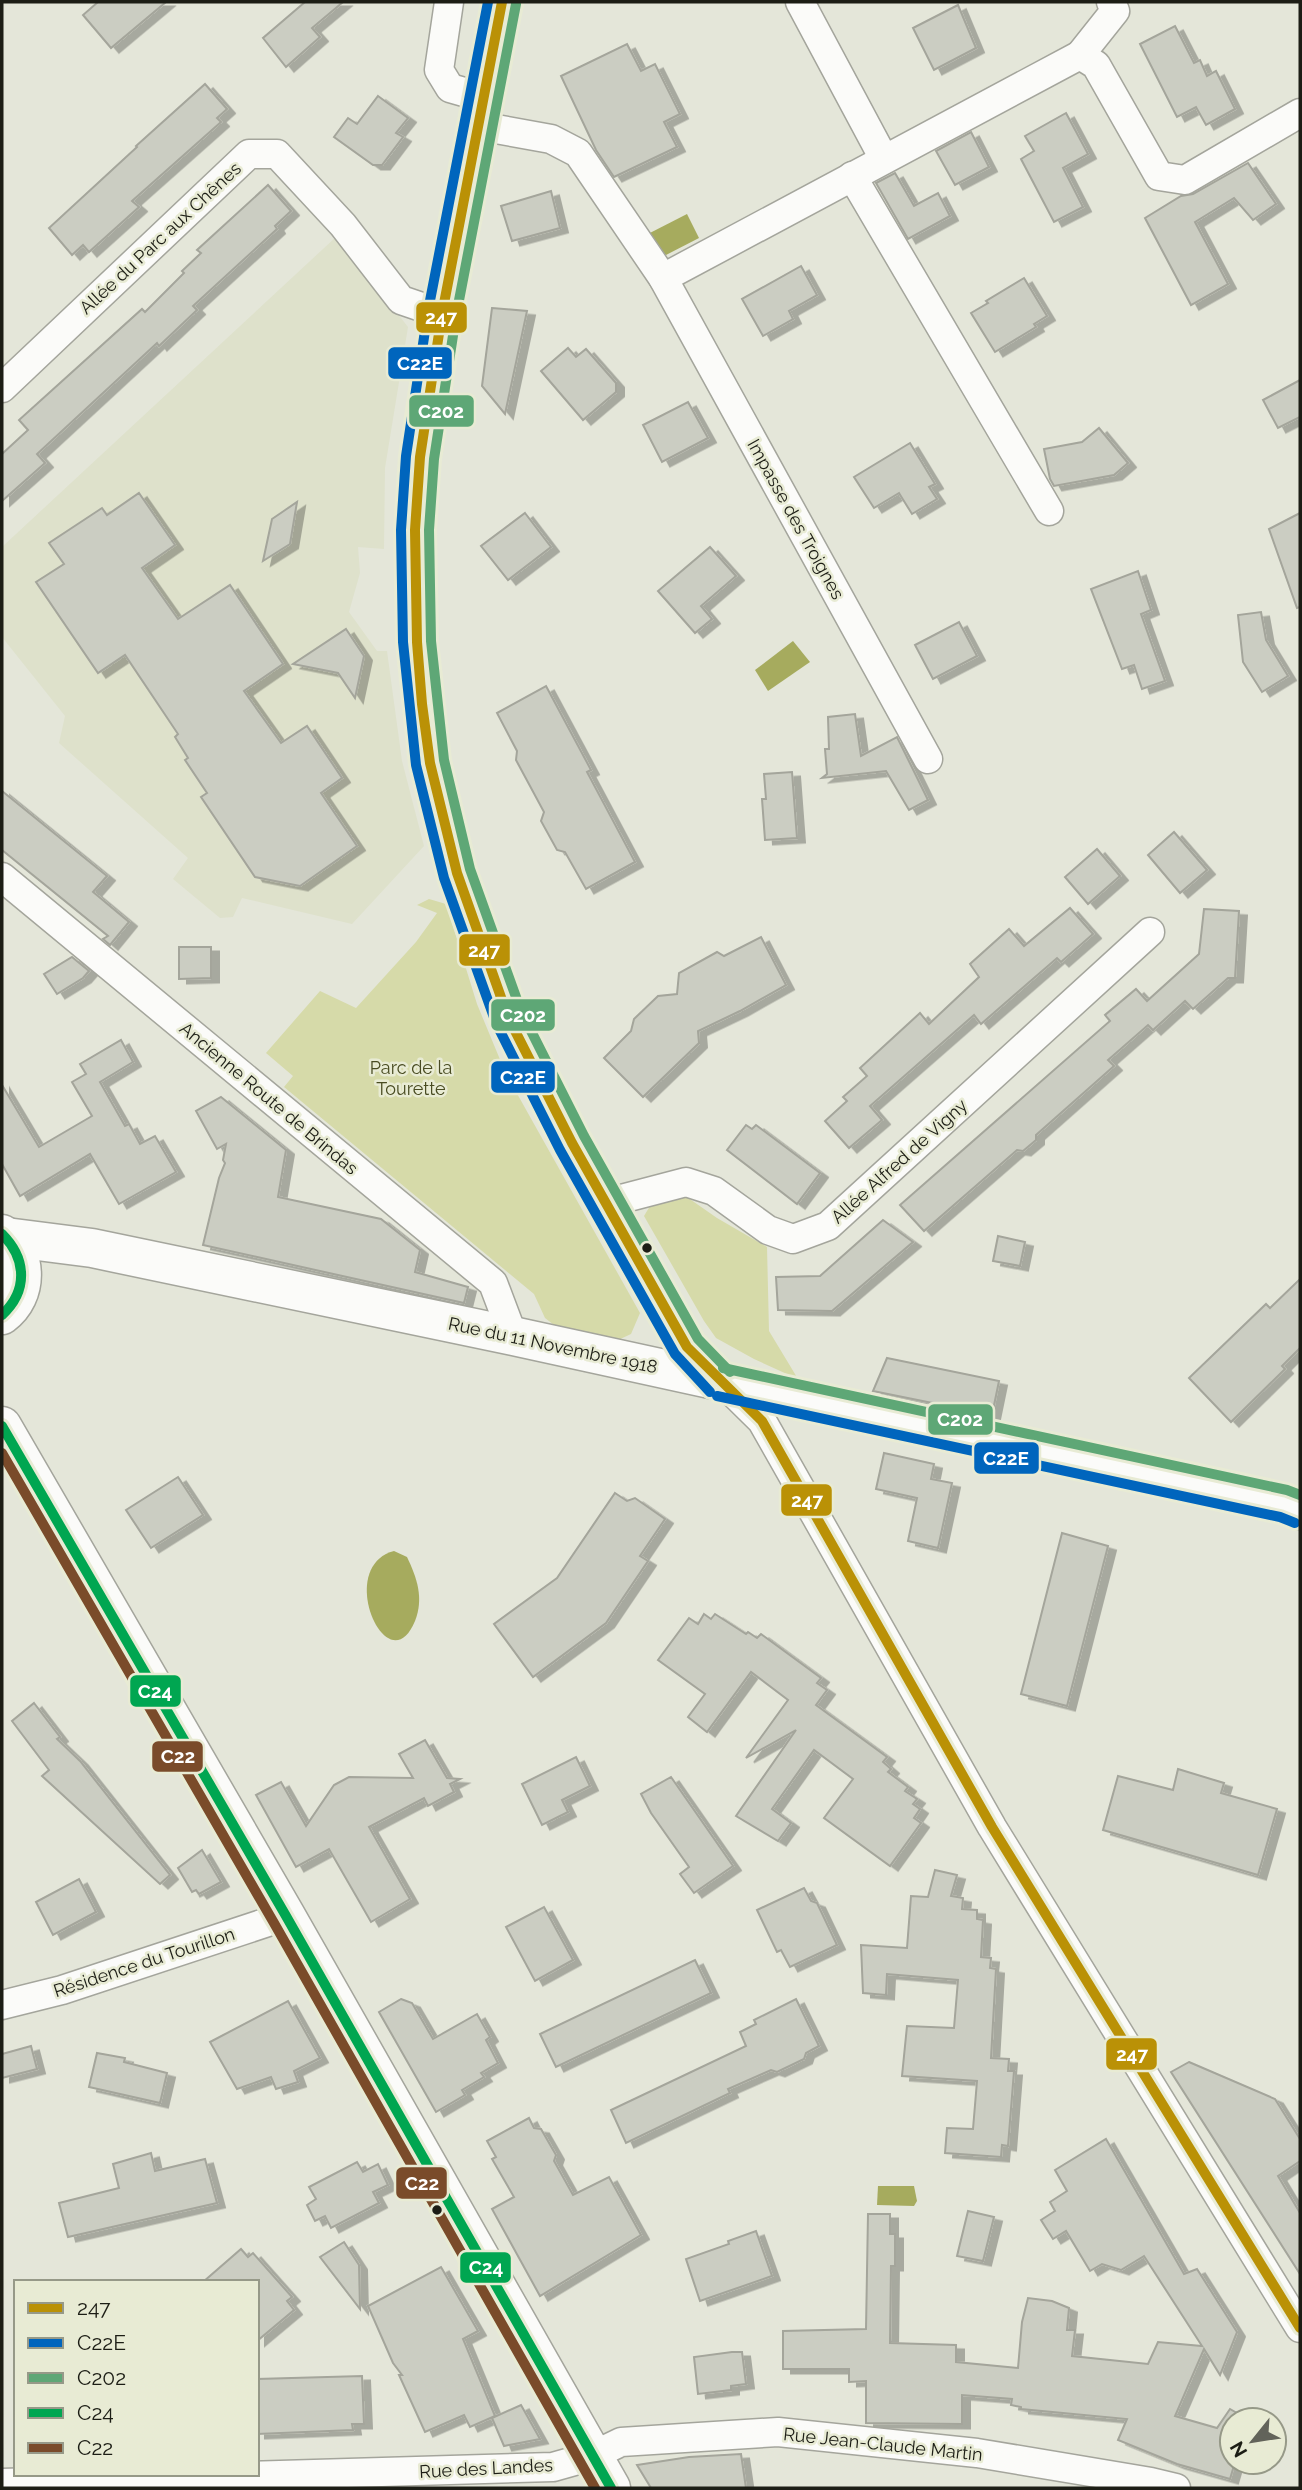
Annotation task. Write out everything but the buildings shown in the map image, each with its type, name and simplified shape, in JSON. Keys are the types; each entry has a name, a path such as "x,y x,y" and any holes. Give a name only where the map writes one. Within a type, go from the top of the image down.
{"main road":[{"name":"Rue du 11 Novembre 1918","path":"4,1236 93,1248 513,1336 1284,1504 1300,1510"},
{"path":"4,1236 17,1251 22,1266 12,1299"},
{"path":"12,1299 93,1248"},
{"path":"2,1426 286,1916 611,2488"}],"street":[{"name":"Impasse des Troignes","path":"449,2 439,70 450,88 482,112 551,139 578,153 663,278 928,759"},
{"path":"502,2 442,314 420,457 415,530 417,642 422,705 430,763 457,873 508,1017 606,1203 687,1347 762,1421 992,1827 1300,2328"},
{"path":"800,2 884,159"},
{"path":"663,278 1080,55 1115,11 1111,2"},
{"path":"1080,55 1096,65 1159,176 1185,180 1296,125"},
{"name":"Allée du Parc aux Chênes","path":"2,388 249,154 277,154 343,225 401,300 442,314"},
{"path":"852,176 1049,511"},
{"name":"Ancienne Route de Brindas","path":"2,877 493,1283 513,1336"},
{"name":"Allée Alfred de Vigny","path":"606,1203 686,1182 714,1191 768,1230 793,1239 828,1226 1150,932"},
{"name":"Résidence du Tourillon","path":"2,2005 62,1990 286,1916"},
{"name":"Rue Jean-Claude Martin","path":"592,2456 621,2442 778,2432 977,2453 1176,2488"},
{"name":"Rue des Landes","path":"259,2476 553,2467 592,2456"},
{"name":"Rue des Landes","path":"2,2483 243,2476"}],"shaded area":[{"path":"687,214 699,238 666,255 651,247 644,236"},
{"path":"337,236 408,327 385,468 384,549 358,547 360,573 349,612 377,651 387,651 402,761 424,846 352,924 242,898 233,917 220,918 173,879 188,858 59,743 65,716 2,637 2,547"},
{"path":"793,641 810,662 768,691 755,670"},
{"path":"394,1551 407,1557 416,1580 419,1604 415,1621 404,1637 392,1640 381,1632 372,1616 367,1597 368,1578 377,1561"},
{"path":"878,2186 914,2186 917,2201 914,2206 877,2205"}],"green space":[{"name":"Parc de la Tourette","path":"429,899 446,904 477,1004 506,1074 640,1313 631,1334 616,1341 558,1328 545,1318 534,1294 284,1087 293,1076 266,1053 320,991 356,1008 416,942 437,913 417,905"},
{"path":"684,1195 767,1247 769,1331 798,1379 716,1338 704,1321 644,1216 650,1206"}],"transit line":[{"name":"C22E","path":"488,2 428,311 406,456 401,530 403,642 416,765 444,878 496,1023 560,1150 675,1354 710,1392"},
{"name":"247","path":"502,2 442,314 420,457 415,530 417,642 422,704 430,763 457,873 508,1017 572,1143 687,1347 762,1421 992,1827 1300,2328"},
{"name":"C202","path":"516,4 456,316 434,459 429,530 431,641 444,760 470,869 521,1011 584,1136 698,1339 730,1372"},
{"name":"C24","path":"2,1234 16,1254 21,1275 16,1296 2,1315"},
{"name":"C202","path":"723,1368 1300,1495"},
{"name":"C22E","path":"717,1396 1280,1517 1295,1523"},
{"name":"C24","path":"2,1426 286,1916 611,2488"},
{"name":"C22","path":"2,1453 274,1923 595,2488"}]}
